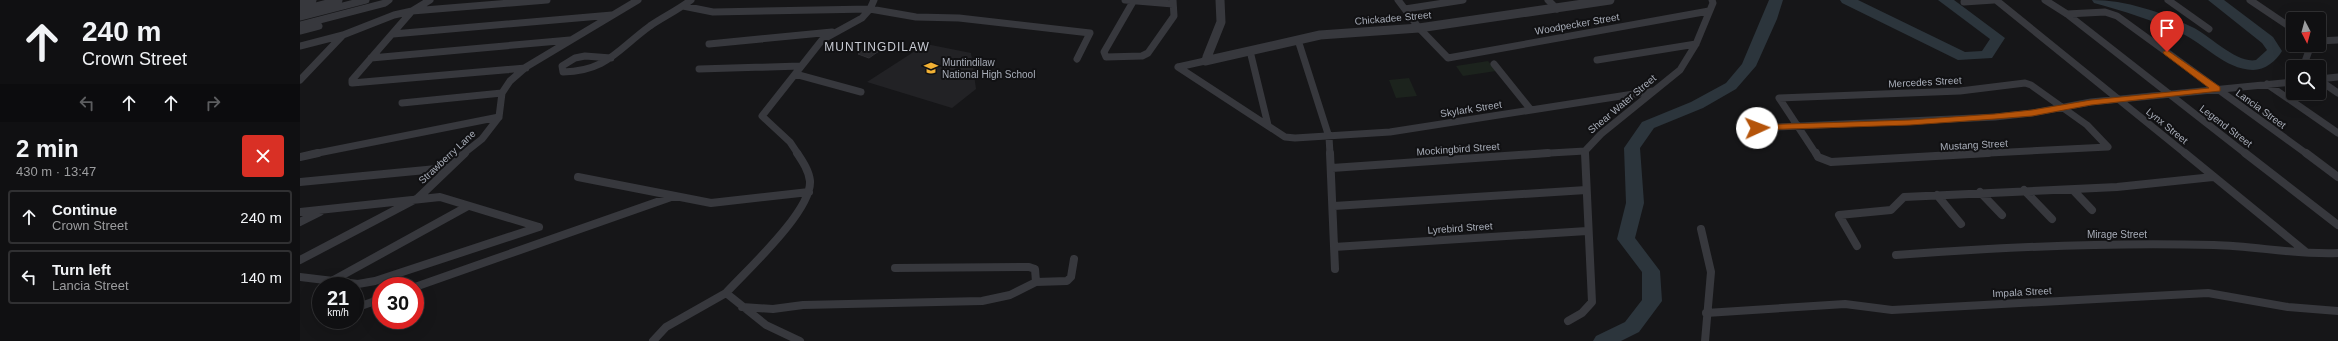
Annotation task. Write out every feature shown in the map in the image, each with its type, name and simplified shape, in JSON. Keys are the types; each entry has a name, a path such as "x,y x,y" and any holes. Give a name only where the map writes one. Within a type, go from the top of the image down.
{"street":[{"path":"300,3 313,0"},
{"path":"300,10 339,0"},
{"path":"300,17 366,0"},
{"path":"300,25 385,4 389,0"},
{"path":"430,0 412,11 352,80 352,83 526,68"},
{"path":"300,46 343,35 394,15 412,11 547,0"},
{"name":"Strawberry Lane","path":"300,260 418,198 447,168 482,139 498,117 502,93 510,80 526,68 638,0"},
{"path":"611,58 586,54 576,56 562,66 563,72 594,69 611,58 640,35 690,0"},
{"path":"653,341 666,327 726,293 794,220 809,192 810,180 805,165 790,142 762,116 822,40 833,32 862,18 874,0"},
{"path":"1125,0 1134,0 1173,2 1174,16 1148,54 1142,56 1106,57 1104,52 1134,0"},
{"path":"1206,59 1221,20 1223,9 1220,0"},
{"path":"1398,0 1419,28"},
{"path":"1405,9 1464,0"},
{"path":"1548,0 1557,10"},
{"name":"Chickadee Street","path":"1268,125 1178,67 1206,59 1334,34 1419,28 1557,10 1610,0"},
{"name":"Shear Water Street","path":"1584,151 1601,134 1680,70 1696,44 1713,3 1712,0"},
{"path":"1964,2 1995,0"},
{"name":"Lynx Street","path":"1995,0 2306,252"},
{"name":"Legend Street","path":"2045,0 2067,14 2338,225"},
{"path":"2168,0 2209,29"},
{"path":"2252,0 2286,24"},
{"path":"683,6 713,12 870,8 916,17 959,18 1090,33 1077,59"},
{"name":"Woodpecker Street","path":"1419,28 1448,58 1709,11"},
{"name":"Lancia Street","path":"2067,14 2105,12 2114,14 2338,177"},
{"path":"393,34 614,15"},
{"path":"300,31 319,26"},
{"path":"709,44 756,42 833,32"},
{"path":"300,80 343,35"},
{"path":"371,58 573,39"},
{"path":"1298,40 1329,137 1334,206 1335,269"},
{"path":"2326,41 2338,40"},
{"path":"1597,60 1696,44"},
{"path":"1250,50 1268,125"},
{"path":"1494,64 1531,110"},
{"path":"699,69 800,66"},
{"path":"794,74 861,92"},
{"path":"2326,79 2338,77"},
{"name":"Mercedes Street","path":"1779,98 1960,91 2025,83 2031,85 2063,108"},
{"path":"1757,128 1995,117 2168,94 2286,83"},
{"path":"2266,84 2338,134"},
{"path":"2326,85 2338,93"},
{"name":"Skylark Street","path":"1268,125 1290,138 1329,137 1390,132 1653,91"},
{"path":"402,103 502,93"},
{"name":"Mustang Street","path":"1779,98 1818,157 1831,165 2108,147 2106,142 2063,108"},
{"path":"300,157 498,117"},
{"path":"1568,321 1582,313 1592,302 1584,151"},
{"name":"Mockingbird Street","path":"1332,168 1584,151"},
{"path":"300,182 447,168"},
{"path":"578,177 711,203 809,192"},
{"path":"1857,246 1839,215 1883,212 1891,210 1904,197 2024,190 2073,190 2157,184 2171,181 2213,177"},
{"path":"1334,206 1586,190"},
{"path":"2024,190 2052,219"},
{"path":"2073,190 2092,210"},
{"path":"1980,192 2002,216"},
{"path":"1937,195 1961,224"},
{"path":"424,284 674,196"},
{"path":"300,212 418,198 440,197 539,227 381,280 364,283"},
{"path":"338,277 468,206"},
{"path":"300,222 324,210"},
{"path":"1701,229 1711,272 1706,313 1705,341"},
{"name":"Lyrebird Street","path":"1334,247 1588,231"},
{"name":"Mirage Street","path":"1896,255 2022,246 2214,245 2244,245 2306,252 2338,253"},
{"path":"741,307 773,309 803,305 982,301 1010,295 1036,282 1067,282 1071,277 1074,259"},
{"path":"895,268 1029,266 1035,269 1036,282"},
{"path":"300,277 312,279"},
{"path":"726,293 741,307 766,325 800,341"},
{"name":"Impala Street","path":"1706,313 1844,304 1892,310 2208,293 2288,307 2321,311 2338,311"}],"shaded area":[{"name":"Muntindilaw National High School","path":"926,44 971,53 976,89 952,108 867,82"},
{"path":"1488,61 1496,71 1463,76 1456,66"},
{"path":"1409,78 1417,96 1396,98 1389,80"}],"building":[{"path":"868,47 879,51 869,58 858,54"}],"waterway":[{"path":"1603,341 1632,327 1652,301 1651,271 1626,239 1635,203 1632,148 1648,125 1697,105 1731,86 1749,66 1770,19 1776,0"},
{"path":"1847,0 1963,57 1987,55 1998,38 1945,0"},
{"path":"2099,0 2176,25 2200,37 2229,58 2242,64 2258,65 2275,51 2268,40 2215,0"}],"place":[{"name":"Muntindilaw National High School","path":"931,68"}],"district":[{"name":"MUNTINGDILAW","path":"877,47"}],"route":[{"path":"1757,128 1995,117 2032,113 2091,102 2217,89 2167,52"}]}
